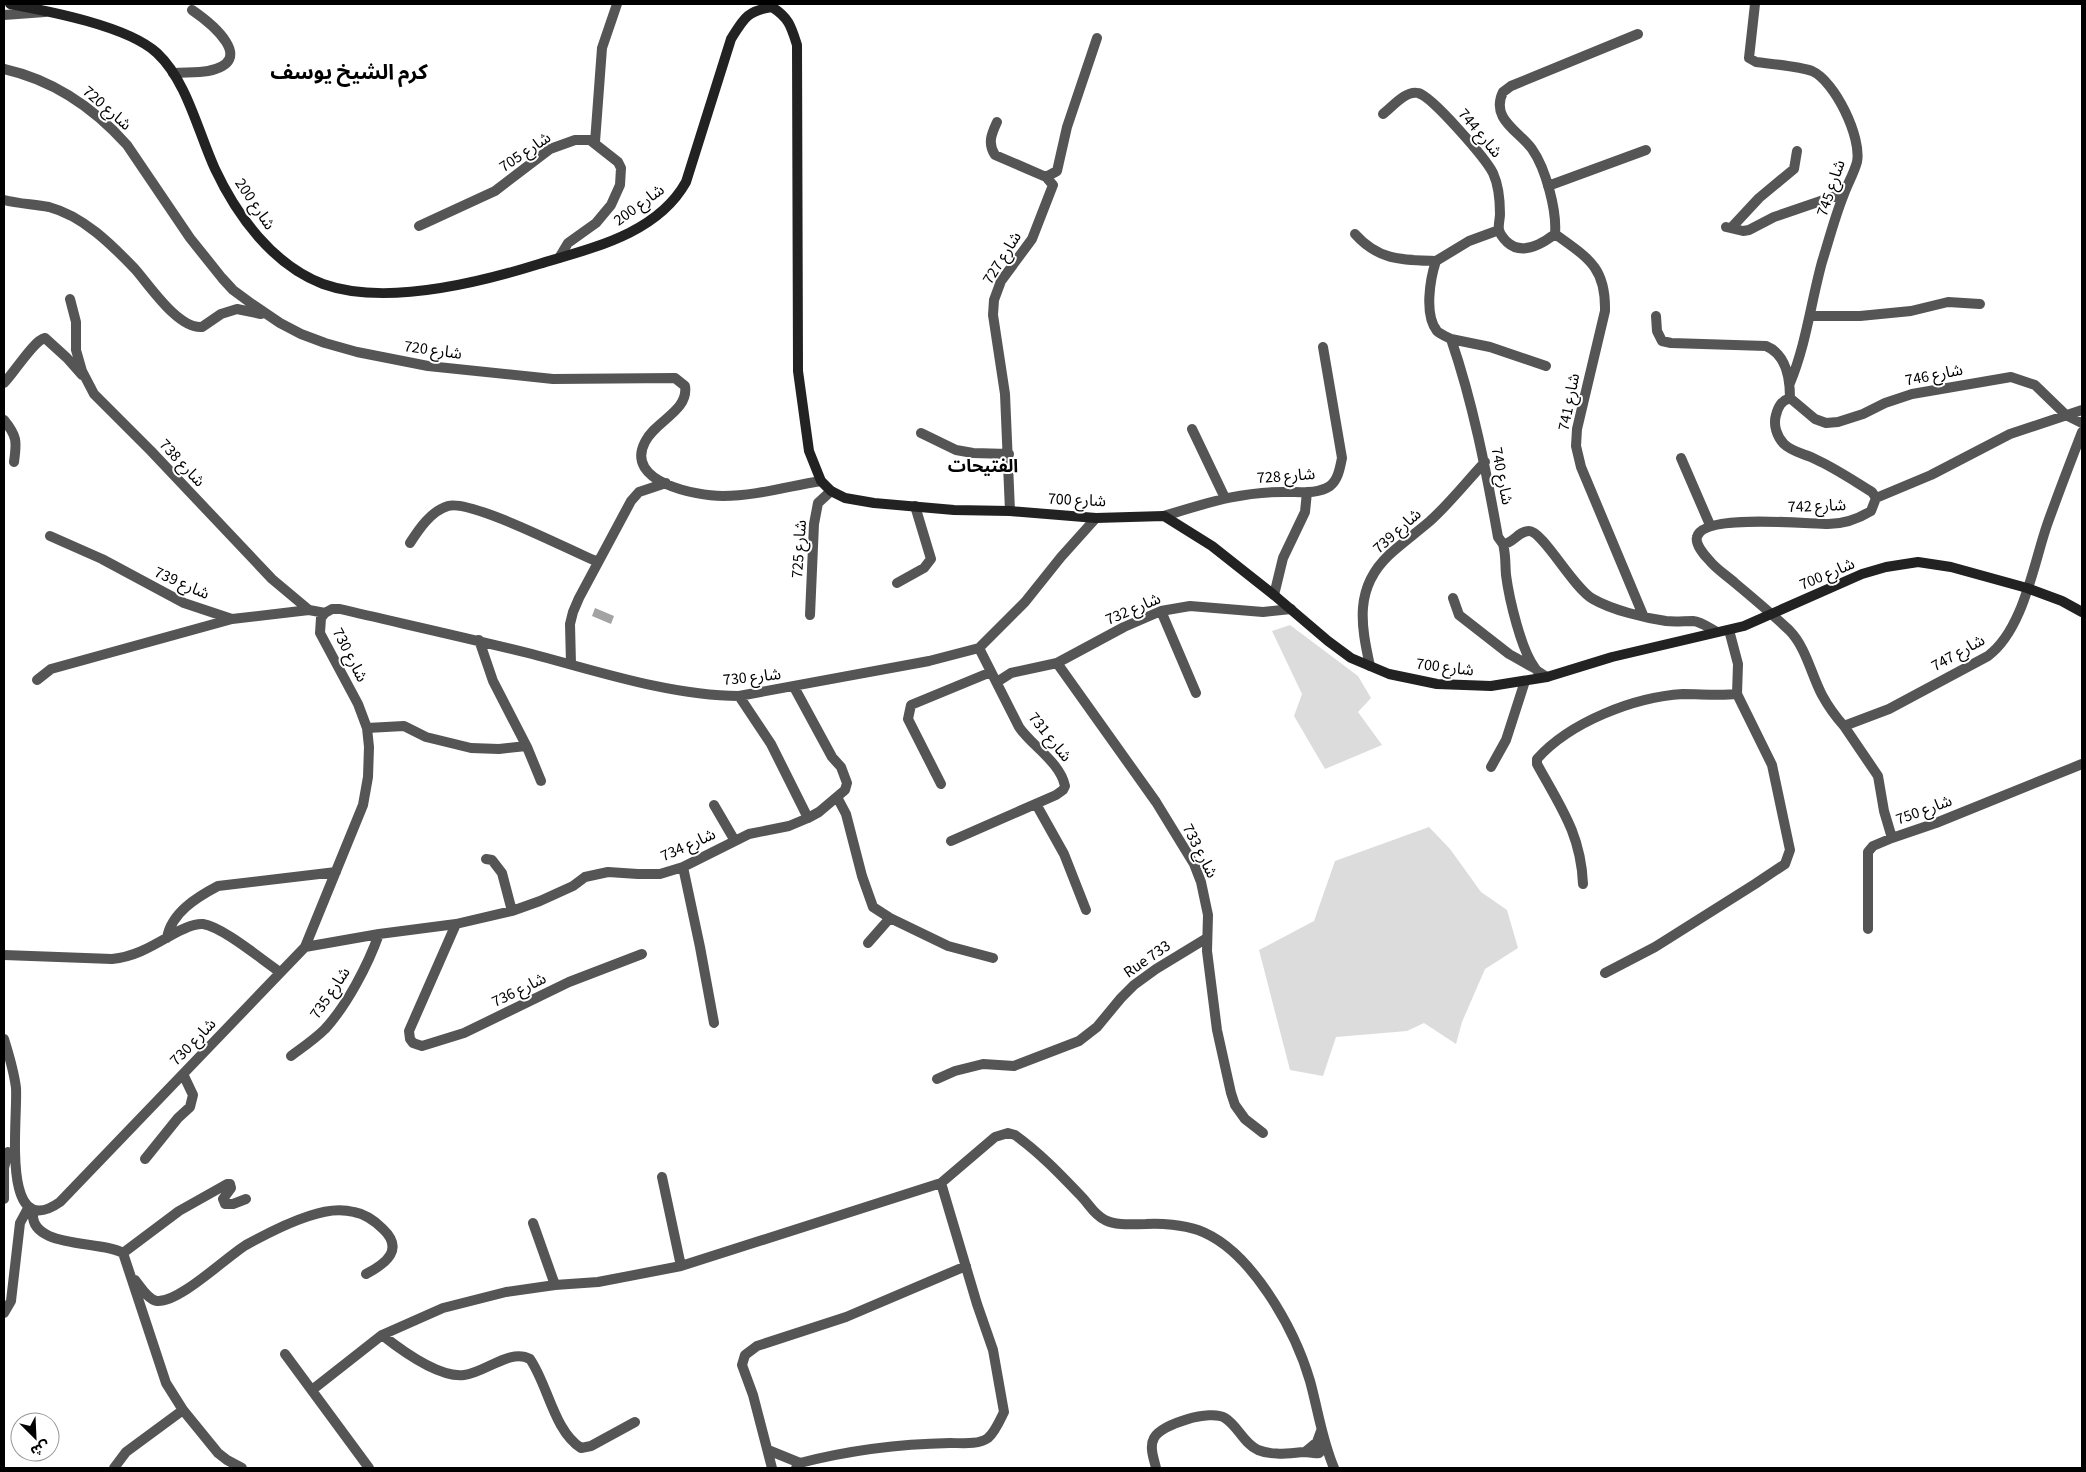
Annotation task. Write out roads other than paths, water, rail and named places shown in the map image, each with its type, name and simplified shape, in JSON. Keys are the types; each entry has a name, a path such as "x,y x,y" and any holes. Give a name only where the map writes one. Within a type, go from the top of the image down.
{"main road":[{"name":"شارع 200","path":"10,4 54,12 125,34 145,43 173,72 216,171 246,222 261,242 301,273 316,280 356,292 424,292 528,268 618,240 656,215 679,195 686,182 731,39 753,7 774,5 791,26 797,45 798,371 810,452 821,481 831,491"},
{"name":"شارع 700","path":"831,491 845,498 954,510 1010,511 1096,518 1164,516 1212,546 1274,594 1343,652 1390,674 1436,684 1491,686 1547,677 1612,656 1744,626 1862,574 1886,567 1918,562 1951,566 2027,588 2062,601 2082,612"}],"street":[{"path":"559,258 568,243 596,223 611,205 621,177 621,168 618,162 595,142 602,48 617,4"},
{"name":"شارع 745","path":"1755,4 1748,54 1751,61 1810,71 1817,74 1829,87 1849,120 1857,142 1857,162 1844,193 1820,270 1810,316 1790,383"},
{"path":"173,72 210,70 227,61 230,53 227,39 208,21 192,10"},
{"path":"4,16 54,12"},
{"name":"شارع 744","path":"1555,234 1554,208 1548,186 1532,149 1507,124 1501,114 1500,104 1503,92 1511,86 1638,34"},
{"path":"998,122 990,144 994,155 1046,177 1057,170 1067,127 1097,38"},
{"name":"شارع 720","path":"4,69 28,74 61,90 75,98 114,131 127,145 209,264 233,290 280,323 325,343 379,357 428,366 553,378 675,378 684,386 685,398 680,406 646,439 641,456 643,466 655,479 690,491 722,496 748,494 821,481"},
{"name":"شارع 744","path":"1384,114 1404,97 1412,93 1418,93 1427,97 1442,111 1493,172 1499,199 1499,230"},
{"name":"شارع 705","path":"419,226 495,191 550,149 575,140 595,142"},
{"path":"1548,186 1646,150"},
{"path":"1797,151 1794,168 1729,227 1743,231 1749,230 1774,217 1844,193"},
{"name":"شارع 727","path":"1010,511 1005,394 993,315 994,300 1001,281 1027,247 1035,231 1053,185 1046,177"},
{"path":"4,200 52,208 92,230 116,249 164,303 184,322 192,326 202,328 221,314 237,309 250,310 280,323"},
{"path":"1354,234 1363,244 1386,257 1398,260 1436,261 1469,241 1499,230 1510,245 1524,248 1545,242 1555,234"},
{"name":"شارع 741","path":"1555,234 1593,265 1600,275 1605,293 1605,311 1577,429 1576,446 1587,483 1643,615"},
{"path":"1436,261 1429,302 1430,313 1437,331 1451,339 1490,347 1546,366"},
{"name":"شارع 738","path":"70,299 76,322 77,337 75,346 86,380 98,399 151,451 272,579 309,610"},
{"path":"1810,316 1860,316 1911,311 1948,302 1980,304"},
{"path":"1656,316 1657,331 1662,341 1671,344 1766,346 1771,349 1783,362 1790,383 1790,398 1783,401 1775,418 1776,428 1784,444 1862,486 1872,492 1876,498"},
{"path":"4,383 27,356 36,342 45,338 67,358 86,380"},
{"name":"شارع 740","path":"1451,339 1484,462 1498,537 1503,544 1506,555 1508,590 1522,639 1535,669"},
{"name":"شارع 728","path":"1164,516 1241,494 1307,492 1330,486 1339,474 1342,458 1323,348"},
{"name":"شارع 746","path":"1790,398 1814,419 1838,422 1863,414 1906,395 2011,377 2035,384 2066,415 2082,423"},
{"name":"شارع 742","path":"1710,525 1737,523 1838,524 1854,520 1871,511 1876,498 1931,475 2010,434 2082,410"},
{"path":"4,420 15,434 14,462"},
{"path":"1192,429 1225,498"},
{"name":"شارع 747","path":"1844,726 1889,708 1994,652 2009,634 2082,432"},
{"path":"921,433 956,450 973,453 1009,454"},
{"path":"1681,458 1710,525 1700,531 1696,538 1697,543 1708,560 1790,632 1806,657 1826,701 1844,726"},
{"name":"شارع 739","path":"1370,666 1362,626 1364,597 1369,582 1388,556 1442,509 1484,462"},
{"path":"571,664 572,618 579,598 631,501 639,492 666,483"},
{"name":"شارع 725","path":"810,615 814,524 818,504 831,491"},
{"path":"1274,594 1283,558 1304,512 1307,492"},
{"path":"410,542 419,529 442,508 450,505 465,506 499,518 598,562"},
{"path":"897,583 924,568 931,559 915,506"},
{"name":"شارع 730","path":"30,1211 49,1208 60,1202 305,947 363,805 368,777 369,747 367,728 358,704 320,633 321,618 325,612 332,609 340,609 479,640 670,689 711,696 739,696 929,661 979,648 1026,602 1061,556 1096,518"},
{"path":"1503,544 1508,543 1525,532 1531,531 1537,534 1579,588 1592,598 1616,609 1666,621 1693,621 1717,632"},
{"name":"شارع 739","path":"50,536 102,559 184,603 232,619 309,610"},
{"path":"1453,598 1459,616 1509,654 1547,677"},
{"name":"شارع 732","path":"997,682 1011,672 1057,663 1124,627 1161,611 1190,606 1263,612 1291,609"},
{"path":"309,610 325,612"},
{"path":"1161,611 1196,693"},
{"path":"37,680 51,669 232,619"},
{"path":"1605,973 1655,947 1755,884 1787,861 1790,850 1772,765 1737,694 1738,664 1729,630"},
{"path":"479,640 493,681 526,746 540,781"},
{"name":"شارع 731","path":"951,841 1036,804 1063,790 1065,786 1064,780 1053,764 1024,735 979,648"},
{"name":"شارع 733","path":"1057,663 1156,802 1194,864 1202,882 1208,915 1207,938 1217,1030 1231,1093 1235,1105 1244,1119 1263,1133"},
{"path":"941,784 908,719 911,705 991,672"},
{"path":"1491,767 1506,740 1525,681"},
{"name":"شارع 734","path":"305,947 379,934 456,924 512,911 573,886 585,877 608,872 660,874 682,867 749,834 789,826 808,818 819,812 845,790 847,783 846,777 832,757 794,687"},
{"path":"1583,884 1582,862 1573,831 1537,764 1537,758 1587,722 1634,703 1682,694 1737,694"},
{"path":"739,696 771,744 808,818"},
{"path":"367,728 404,726 426,737 471,748 500,749 526,746"},
{"name":"شارع 750","path":"1844,726 1878,776 1884,811 1892,838 1945,820 2082,764"},
{"path":"837,797 852,832 868,896 873,907 890,918 948,946 993,958"},
{"path":"1036,804 1064,854 1086,910"},
{"path":"714,805 735,841"},
{"path":"1868,929 1868,852 1874,846 1892,838"},
{"path":"486,859 492,860 502,874 512,911"},
{"path":"682,867 700,947 714,1023"},
{"path":"167,938 169,927 183,909 218,886 336,872"},
{"path":"868,943 890,918"},
{"path":"4,955 126,958 148,949 196,924 204,924 217,928 280,972"},
{"name":"شارع 736","path":"456,924 412,1024 409,1034 410,1040 414,1044 422,1046 457,1036 569,982 642,954"},
{"name":"شارع 735","path":"291,1056 316,1037 340,1009 369,958 379,934"},
{"name":"Rue 733","path":"937,1079 955,1071 983,1064 1014,1066 1061,1049 1086,1037 1097,1027 1120,998 1141,980 1207,938"},
{"path":"4,1039 16,1088 12,1158 14,1184 21,1202 30,1211 39,1230 50,1237 62,1241 106,1246 123,1253 166,1383 183,1410 218,1453 226,1460 242,1468"},
{"path":"145,1159 178,1118 190,1108 193,1095 184,1074"},
{"path":"4,1199 4,1168 14,1124"},
{"path":"312,1390 382,1335 410,1321 452,1305 506,1292 555,1285 598,1282 681,1266 941,1183 996,1137 1008,1133 1015,1135 1049,1162 1084,1199 1096,1215 1114,1223 1172,1226 1197,1230 1216,1238 1246,1266 1287,1323 1310,1381 1325,1447 1334,1468"},
{"path":"662,1177 681,1266"},
{"path":"768,1450 798,1466 842,1452 870,1448 901,1444 974,1443 988,1438 997,1426 1004,1412 993,1350 941,1183"},
{"path":"123,1253 179,1211 226,1184 230,1184 232,1188 223,1199 225,1204 233,1204 246,1199"},
{"path":"131,1275 156,1301 165,1299 182,1293 227,1257 261,1237 309,1216 334,1210 354,1212 365,1216 378,1224 391,1238 393,1244 392,1251 387,1260 366,1274"},
{"path":"4,1313 11,1301 20,1223 30,1211"},
{"path":"533,1223 555,1285"},
{"path":"772,1468 751,1388 742,1365 745,1355 757,1346 846,1316 966,1266"},
{"path":"382,1335 410,1355 438,1369 458,1375 478,1372 510,1358 524,1356 530,1359 544,1384 566,1435 581,1448 591,1446 635,1422"},
{"path":"286,1354 369,1468"},
{"path":"114,1468 119,1459 132,1447 183,1410"},
{"path":"1156,1468 1152,1445 1154,1436 1171,1426 1208,1414 1224,1417 1246,1441 1259,1450 1280,1454 1305,1452 1319,1454 1325,1447"},
{"path":"1305,1452 1317,1442 1321,1432"}],"district":[{"name":"كرم الشيخ يوسف","path":"349,72"},
{"name":"الفتيحات","path":"983,466"}]}
